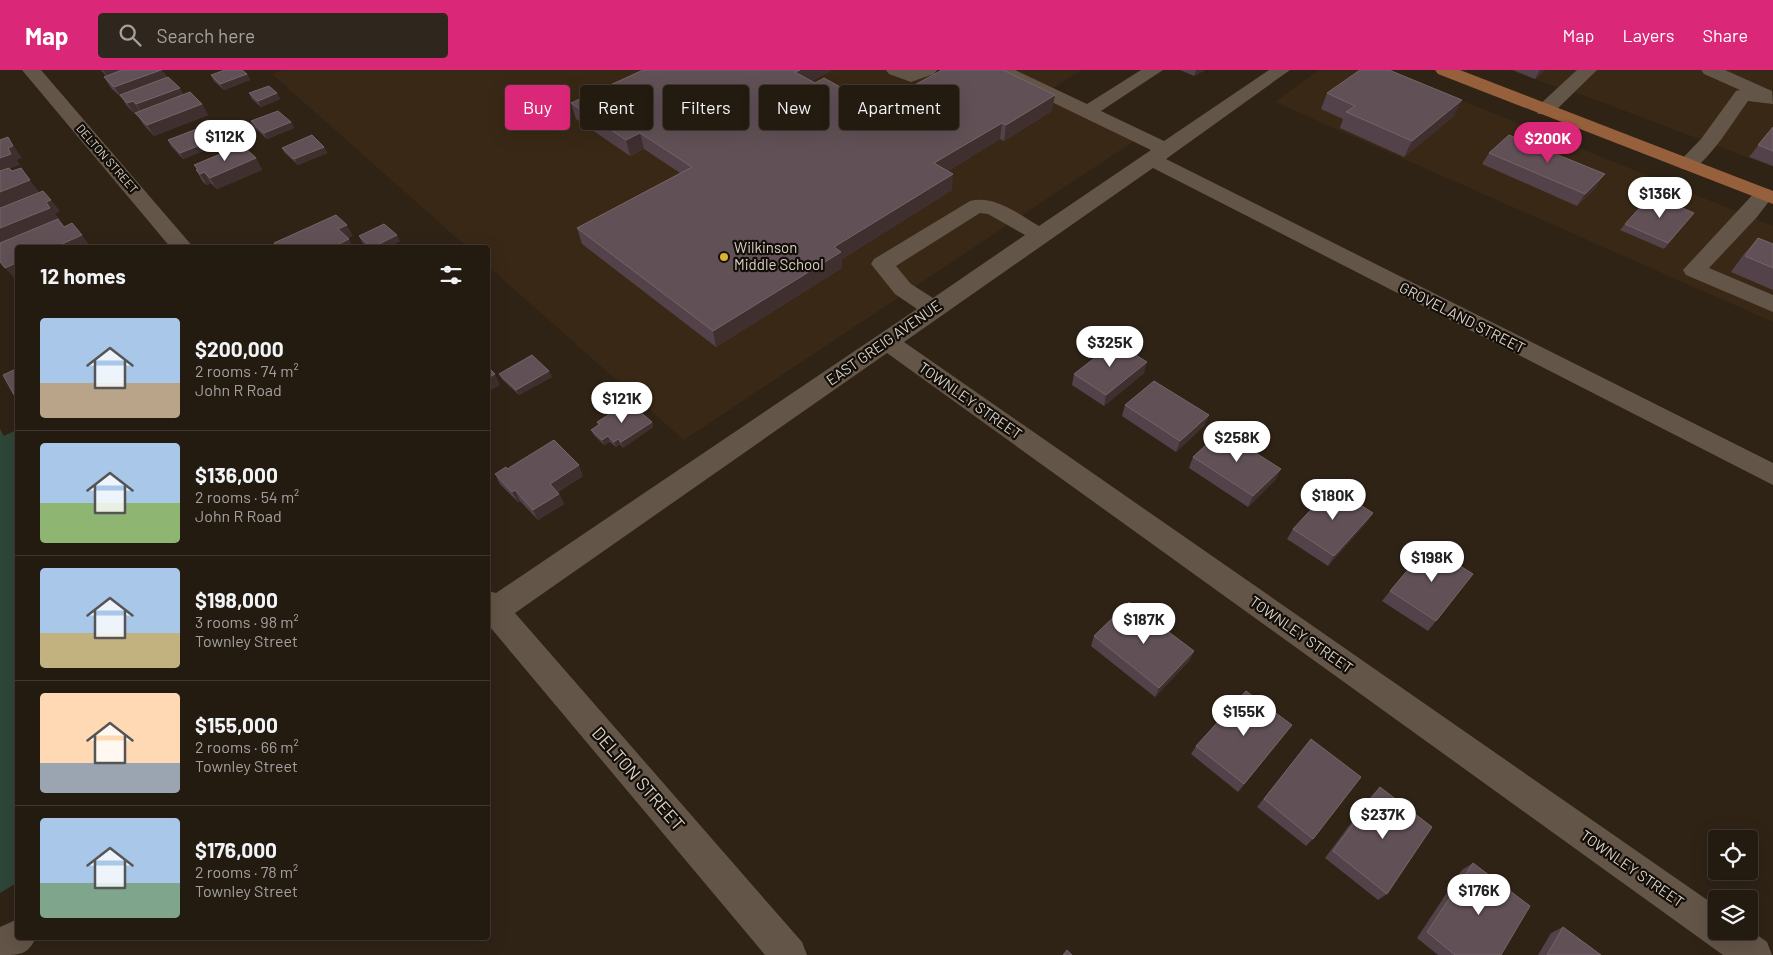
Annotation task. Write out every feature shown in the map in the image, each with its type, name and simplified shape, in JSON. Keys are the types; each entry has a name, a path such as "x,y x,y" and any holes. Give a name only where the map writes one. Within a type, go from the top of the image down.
{"main road":[{"path":"1444,70 1769,196"}],"street":[{"name":"DELTON STREET","path":"31,70 180,245"},
{"path":"895,70 911,78 928,70"},
{"name":"GROVELAND STREET","path":"1006,70 1010,74 1087,112 1158,154 1773,475"},
{"path":"1087,112 1154,70"},
{"name":"EAST GREIG AVENUE","path":"490,610 934,309 1281,70"},
{"path":"1545,110 1588,70"},
{"path":"1710,70 1770,97"},
{"path":"1687,164 1708,143 1743,95 1770,97"},
{"path":"1769,196 1750,212 1694,270 1773,304"},
{"path":"934,309 903,288 882,264 977,206 994,209 1040,235"},
{"name":"TOWNLEY STREET","path":"886,341 1708,922"},
{"name":"DELTON STREET","path":"490,610 790,955"},
{"path":"0,949 15,939"},
{"path":"1733,940 1754,955"}],"shaded area":[{"name":"Wilkinson Middle School","path":"283,70 1082,70 1051,89 1143,135 684,440 490,268 490,245 465,245 272,74"},
{"path":"1319,70 1386,70 1773,226 1773,322 1275,102"},
{"path":"1508,70 1773,70 1773,167 1596,100"}],"green space":[{"path":"0,429 4,436 15,430 15,884 0,893"}],"building":[{"path":"122,70 161,70 114,87 104,77"},
{"path":"225,70 242,70 247,74 220,84 211,75"},
{"path":"643,70 800,70 795,72 815,83 824,78 839,86 839,130 959,130 959,85 914,85 942,70 1003,70 1055,95 1006,125 1002,123 934,163 953,174 834,247 841,252 713,331 577,228 692,167 640,133 626,140 611,130 653,130 653,85 610,85"},
{"path":"1360,70 1389,70 1462,100 1412,141 1346,112 1355,106 1327,93"},
{"path":"168,77 180,88 136,104 133,101 127,103 120,95"},
{"path":"269,86 277,93 258,101 249,93"},
{"path":"190,92 202,104 147,125 135,113"},
{"path":"580,99 580,109 571,103"},
{"path":"278,111 291,122 264,133 251,121"},
{"path":"218,121 231,133 180,153 168,140"},
{"path":"1773,127 1773,151 1758,145"},
{"path":"312,135 324,147 294,159 282,148"},
{"path":"1509,135 1605,174 1585,194 1489,153"},
{"path":"8,137 13,146 8,148 11,154 0,158 0,140"},
{"path":"242,145 256,158 210,178 204,172 200,174 196,170 198,169 194,165"},
{"path":"9,168 12,171 21,168 30,180 0,192 0,171"},
{"path":"43,191 51,200 46,202 50,208 0,228 0,208"},
{"path":"1651,195 1694,213 1668,243 1625,224"},
{"path":"336,215 347,225 338,229 349,239 337,245 276,245 274,243"},
{"path":"58,219 64,227 72,223 82,235 60,245 15,245 15,263 5,268 0,262 0,243"},
{"path":"384,224 397,235 377,245 369,245 359,236"},
{"path":"1758,238 1773,244 1773,268 1745,256"},
{"path":"1115,342 1147,362 1106,395 1074,374"},
{"path":"532,355 549,371 516,390 499,374"},
{"path":"15,369 15,395 14,395 3,375"},
{"path":"490,369 495,374 490,377"},
{"path":"1154,381 1209,415 1180,441 1125,405"},
{"path":"629,402 652,422 621,442 618,439 614,442 608,436 602,440 591,430 600,424 597,422"},
{"path":"1221,431 1281,469 1253,496 1193,457"},
{"path":"554,440 579,465 550,484 559,494 533,510 515,490 512,492 495,474 506,467 507,469"},
{"path":"1332,487 1373,513 1334,556 1293,529"},
{"path":"1428,546 1473,574 1436,621 1390,591"},
{"path":"1129,602 1194,651 1159,688 1094,636"},
{"path":"1246,691 1292,725 1244,784 1196,746"},
{"path":"1311,739 1361,777 1313,839 1264,799"},
{"path":"1380,787 1432,827 1387,894 1333,851"},
{"path":"1473,863 1530,906 1501,955 1455,955 1427,932"},
{"path":"1563,927 1601,955 1547,955"},
{"path":"1067,950 1072,955 1063,955"}],"place":[{"name":"Wilkinson Middle School","path":"724,257"}]}
